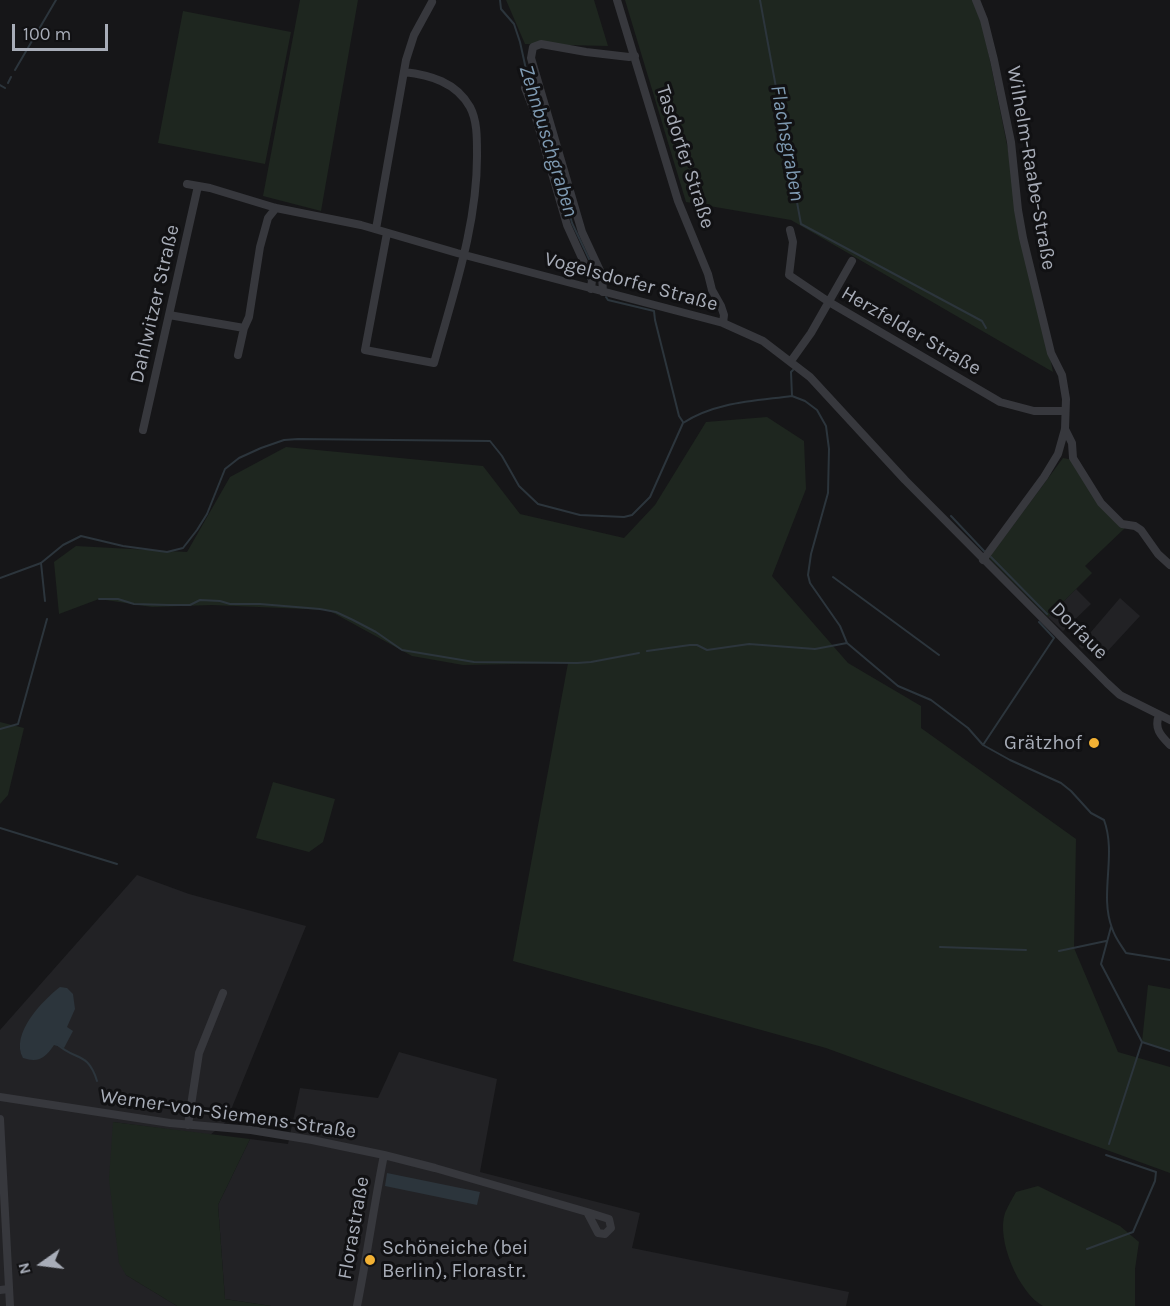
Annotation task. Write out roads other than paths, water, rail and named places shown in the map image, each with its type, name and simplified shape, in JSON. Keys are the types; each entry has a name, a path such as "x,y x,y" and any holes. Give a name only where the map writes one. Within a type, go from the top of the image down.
{"street":[{"name":"Tasdorfer Straße","path":"617,0 678,201 708,274 712,290 721,306 723,323"},
{"name":"Wilhelm-Raabe-Straße","path":"976,0 994,60 1011,142 1015,191 1023,238 1051,353 1062,375 1066,399 1065,429"},
{"path":"376,229 404,72 414,35 432,2"},
{"path":"603,292 602,275 582,231 531,58 531,51 533,47 541,44 586,52 635,56"},
{"path":"387,233 364,350 434,363 464,255 476,192 477,131 471,109 463,97 444,81 427,75 404,72"},
{"path":"525,88 538,122 567,225 592,280 591,289"},
{"name":"Vogelsdorfer Straße","path":"187,184 276,208 376,229 464,255 723,323 763,341 791,361 821,388 905,480 983,560"},
{"name":"Dahlwitzer Straße","path":"143,430 198,186"},
{"path":"238,355 249,317 260,247 268,218 276,208"},
{"name":"Herzfelder Straße","path":"790,230 793,242 789,275 829,302 1000,402 1034,411 1065,411"},
{"path":"791,361 852,261"},
{"path":"170,315 244,328"},
{"path":"983,560 1051,466 1058,454 1065,429"},
{"path":"1065,429 1072,443 1073,458 1101,503 1122,524 1136,526 1141,530 1158,554 1170,565"},
{"name":"Dorfaue","path":"983,560 1120,695 1170,720"},
{"path":"1159,714 1156,722 1157,729 1170,745"},
{"path":"188,1125 199,1053 224,993"},
{"name":"Werner-von-Siemens-Straße","path":"0,1097 188,1125 292,1136 384,1155 587,1212"},
{"path":"0,1119 10,1306"},
{"name":"Florastraße","path":"357,1306 384,1155"},
{"path":"0,1290 9,1289"}],"waterway":[{"path":"15,70 56,0"},
{"name":"Zehnbuschgraben","path":"500,0 501,9 514,24 520,42 529,83 546,126 572,223 599,280"},
{"name":"Flachsgraben","path":"760,0 801,224 982,321 986,328"},
{"path":"8,83 11,77"},
{"path":"0,85 5,88"},
{"name":"Zehnbuschgraben","path":"606,297 608,300 654,311 679,416 683,422"},
{"name":"Flachsgraben","path":"792,396 791,372 793,370"},
{"path":"0,578 41,563 63,545 81,536 123,546 167,552 183,548 207,514 225,469 239,458 284,440 490,441 502,456 519,486 538,504 580,515 624,517 632,515 650,497 683,423 695,416 722,407 792,396 805,401 817,410 826,426 829,449 828,493 811,554 808,575 810,583 840,626 847,643 898,686 931,700 968,728 983,745 1061,783 1091,813 1104,820 1109,847 1108,915 1115,935 1126,953 1170,960"},
{"path":"951,516 984,551"},
{"path":"991,557 1047,614"},
{"path":"41,563 45,601"},
{"path":"833,577 939,655"},
{"path":"99,599 118,599 134,604 169,605 190,605 200,600 320,609 336,612 353,620 402,650 474,662 577,663 639,653"},
{"path":"0,729 18,724 47,619"},
{"path":"983,745 1054,638 1039,622"},
{"path":"647,651 690,645 697,645 707,650 749,644 815,649 847,643"},
{"path":"0,828 117,864"},
{"path":"1111,927 1101,964 1142,1042 1170,1051"},
{"path":"1059,951 1106,941"},
{"path":"940,947 1026,950"},
{"path":"1109,1144 1142,1042"},
{"path":"57,1044 85,1061 97,1081"},
{"path":"1087,1249 1133,1232 1155,1181 1156,1172 1106,1155"}],"place":[{"name":"Grätzhof","path":"1094,743"},
{"name":"Schöneiche (bei Berlin), Florastr.","path":"370,1260"}]}
